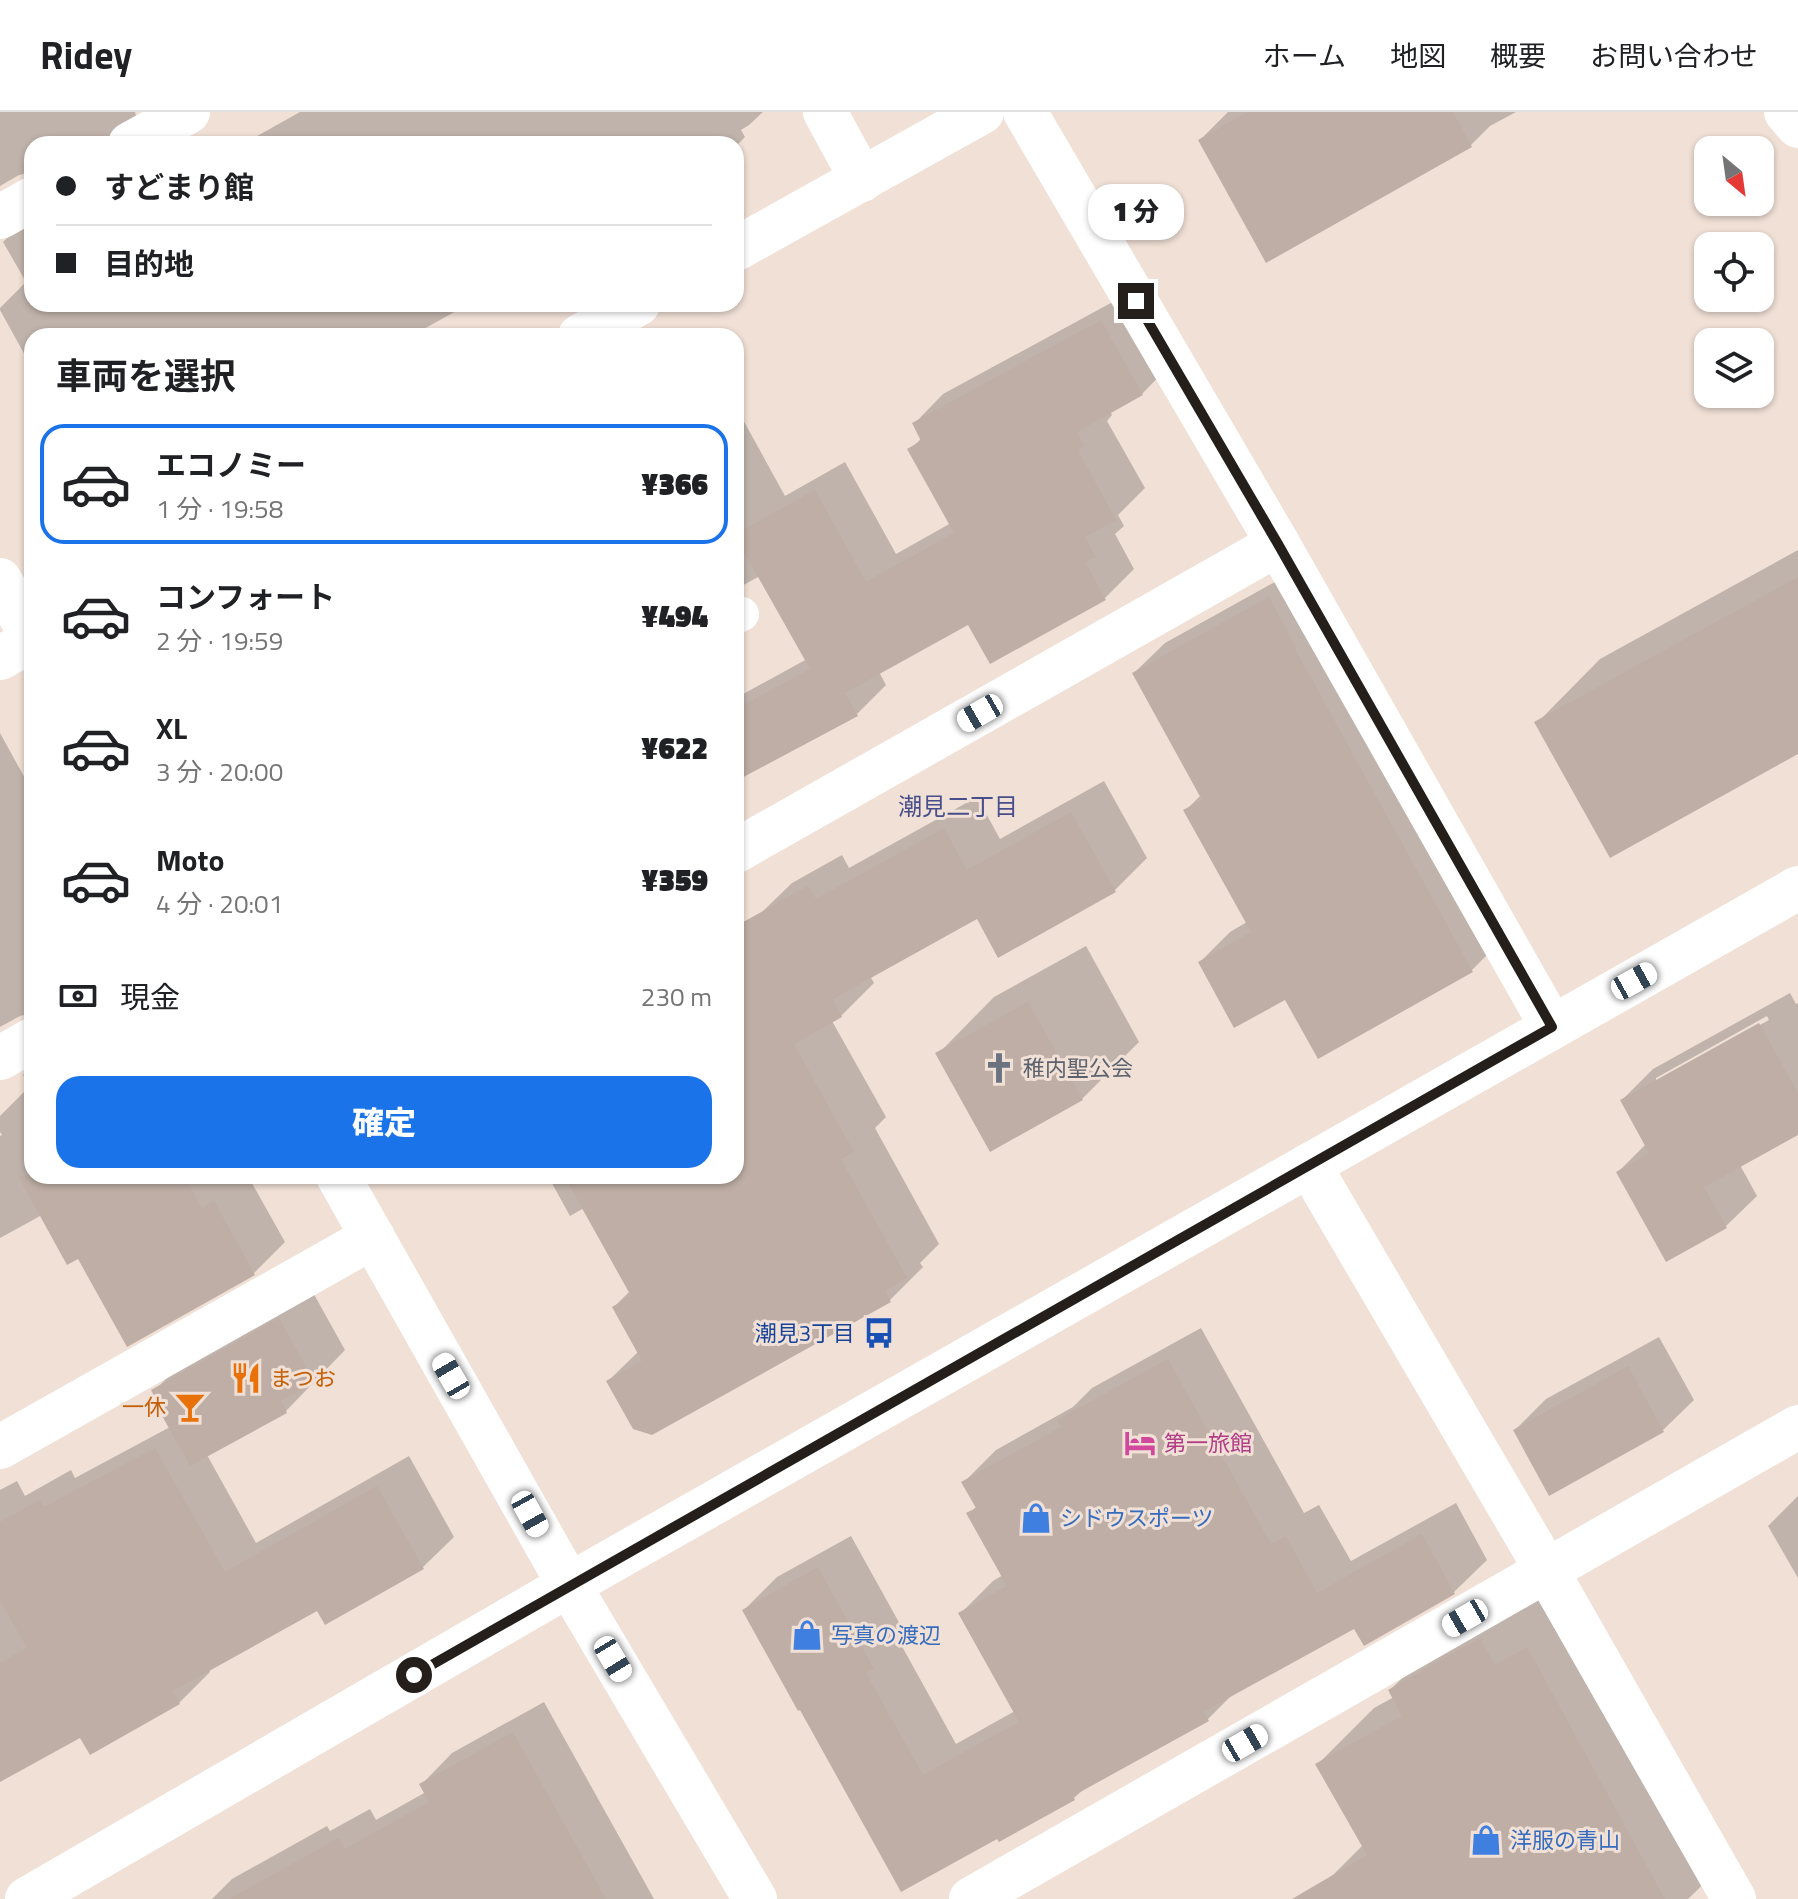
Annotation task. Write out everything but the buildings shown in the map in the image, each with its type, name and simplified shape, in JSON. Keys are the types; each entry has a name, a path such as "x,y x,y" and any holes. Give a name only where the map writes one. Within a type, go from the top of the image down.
{"street":[{"path":"144,136 188,112"},
{"path":"825,112 862,180"},
{"path":"744,245 982,112"},
{"path":"1025,112 1278,544 1552,1027"},
{"path":"1786,112 1798,126"},
{"path":"0,217 24,204"},
{"path":"594,328 624,312"},
{"path":"744,846 1278,544"},
{"path":"0,580 24,624"},
{"path":"0,658 24,643"},
{"path":"27,1899 569,1585 1798,888"},
{"path":"0,1058 24,1044"},
{"path":"1309,1165 1547,1571 1734,1899"},
{"path":"343,1184 569,1585 755,1899"},
{"path":"0,1447 373,1237"},
{"path":"971,1899 1798,1427"}],"place":[{"name":"稚内聖公会","path":"999,1068"},
{"name":"潮見3丁目","path":"879,1333"},
{"name":"まつお","path":"246,1378"},
{"name":"一休","path":"190,1407"},
{"name":"第一旅館","path":"1140,1443"},
{"name":"シドウスポーツ","path":"1036,1518"},
{"name":"写真の渡辺","path":"807,1635"},
{"name":"洋服の青山","path":"1486,1840"}],"district":[{"name":"潮見二丁目","path":"958,807"}],"route":[{"path":"414,1675 1552,1027 1136,301"}]}
